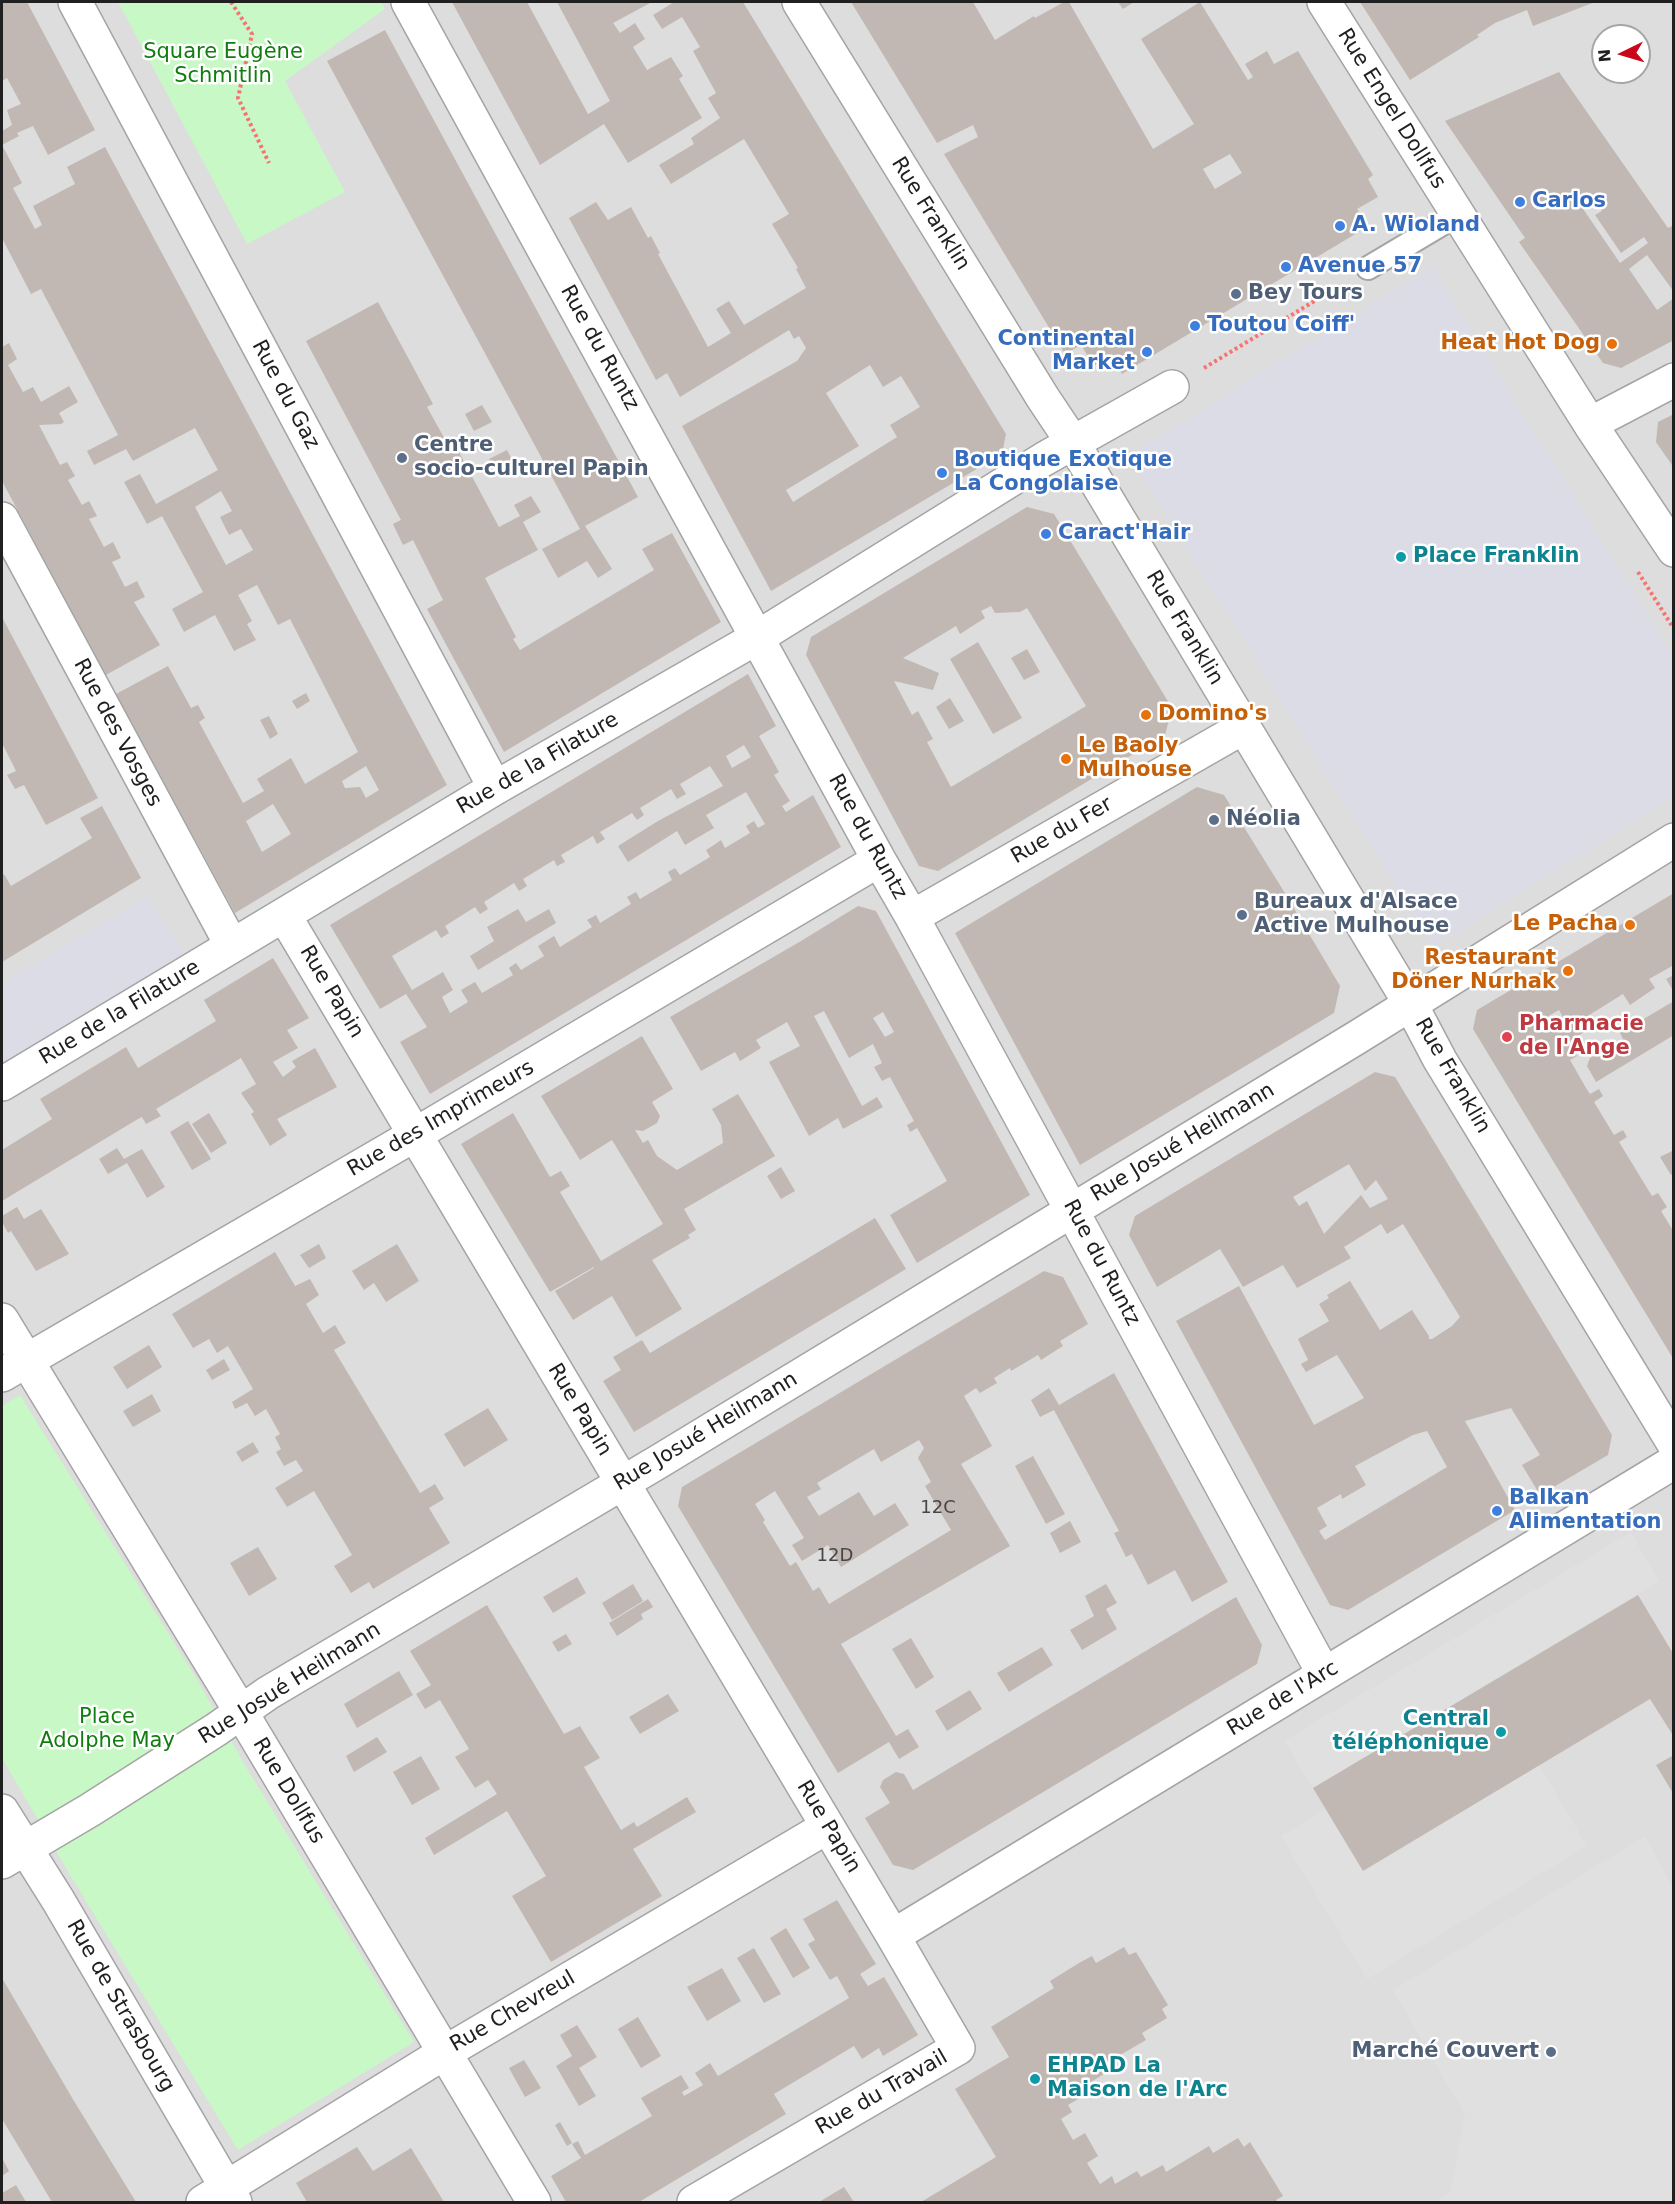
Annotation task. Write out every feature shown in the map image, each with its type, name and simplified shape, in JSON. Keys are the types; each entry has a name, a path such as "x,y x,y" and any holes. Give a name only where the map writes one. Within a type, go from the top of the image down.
{"street":[{"name":"Rue du Gaz","path":"75,2 495,789"},
{"name":"Rue du Runtz","path":"408,2 912,917 1324,1674"},
{"name":"Rue Franklin","path":"799,2 1073,443 1411,1005 1440,1060 1674,1444"},
{"name":"Rue Engel Dollfus","path":"1323,2 1590,424 1674,550"},
{"path":"1590,424 1674,380"},
{"path":"1073,443 1172,387"},
{"name":"Rue de la Filature","path":"2,1084 495,789 758,637 1073,443"},
{"name":"Rue des Vosges","path":"2,519 232,946"},
{"name":"Rue du Fer","path":"912,917 1244,727"},
{"path":"1411,1005 1674,840"},
{"name":"Rue des Imprimeurs","path":"13,1368 416,1134 879,860"},
{"name":"Rue Papin","path":"284,915 893,1936"},
{"name":"Rue Josué Heilmann","path":"13,1855 90,1810 268,1693 623,1482 1411,1005"},
{"name":"Rue Dollfus","path":"2,1320 13,1368 241,1712 534,2202"},
{"name":"Rue de l'Arc","path":"893,1936 1674,1462"},
{"name":"Rue de Strasbourg","path":"2,1811 13,1855 73,1926 221,2198"},
{"name":"Rue Chevreul","path":"221,2198 444,2053 827,1827"},
{"name":"Rue du Travail","path":"694,2202 958,2048 893,1936"}],"lane":[{"path":"1368,268 1457,215"}],"path":[{"path":"231,2 252,34 238,98 269,163"},
{"path":"1172,387 1368,268"}],"shaded area":[{"path":"2,2 1673,2 1673,2202 2,2202"},
{"name":"Place Franklin","path":"1432,267 1674,658 1673,797 1433,947 1129,455"},
{"path":"149,896 186,958 2,1066 2,983"},
{"path":"1631,1532 1659,1581 1313,1788 1284,1741"},
{"path":"1539,1765 1587,1846 1367,1979 1281,1836 1326,1809 1363,1871"},
{"name":"Marché Couvert","path":"1645,1836 1673,1888 1673,2202 1434,2202 1450,2193 1465,2115 1393,1990"}],"green space":[{"name":"Square Eugène Schmitlin","path":"118,2 381,2 385,9 285,81 345,192 247,244"},
{"name":"Place Adolphe May","path":"20,1395 198,1681 246,1767 414,2042 238,2150 70,1875 2,1758 2,1406"}],"building":[{"path":"2,2 27,2 95,130 48,155 33,126 17,133 19,136 2,145 2,131 12,125 7,110 21,104 7,78 2,81"},
{"path":"452,2 527,2 588,114 610,101 557,2 652,2 613,23 620,33 635,23 645,39 633,47 647,70 671,57 683,76 679,79 702,118 628,163 604,124 540,165"},
{"path":"674,2 743,2 1006,434 1002,454 771,591 682,426 797,361 806,348 799,336 794,339 789,330 680,397 667,373 656,380 569,218 596,202 608,220 631,207 648,238 651,236 660,253 658,254 708,347 731,333 716,309 729,301 744,325 806,288 796,269 798,268 772,224 789,214 744,139 671,184 659,165 694,144 691,138 720,118 708,98 716,93 693,51 700,47 682,17 662,29 653,15","holes":["870,365 883,387 901,376 920,407 890,425 897,437 793,502 786,490 859,446 826,393"]},
{"path":"851,2 973,2 995,40 1034,16 1035,18 1064,2 1069,2 1153,149 1194,124 1141,39 1200,2 1248,80 1253,77 1245,64 1267,51 1274,64 1298,51 1373,175 1368,179 1378,197 1357,209 1367,227 1122,374 1111,356 1094,366 1081,345 1065,354 944,154 978,137 973,125 937,143","holes":["1230,154 1242,173 1215,189 1203,169"]},
{"path":"1118,2 1134,2 1123,9"},
{"path":"1360,2 1595,2 1533,26 1527,10 1495,23 1477,35 1479,37 1410,80"},
{"path":"385,30 638,497 585,526 612,569 598,578 587,561 558,578 542,549 580,529 327,61"},
{"path":"1559,72 1668,228 1674,225 1674,292 1647,255 1629,269 1657,310 1674,298 1674,340 1621,368 1603,363 1519,242 1525,238 1445,121","holes":["1589,194 1602,211 1595,215 1621,253 1644,237 1648,243 1620,263 1577,200"]},
{"path":"2,145 22,183 13,188 35,229 42,225 33,206 75,184 67,167 105,147 447,785 235,913 116,694 168,666 191,708 198,705 205,718 199,722 243,803 264,791 257,779 291,758 305,784 358,752 290,619 278,625 257,585 238,595 252,621 247,624 256,640 234,651 215,615 184,632 172,609 203,592 162,516 147,524 124,482 140,474 156,504 218,470 195,428 133,461 126,449 94,465 87,451 118,435 41,289 31,294 2,238","holes":["221,491 232,511 220,517 229,535 241,529 253,550 226,565 195,507","366,766 379,790 366,798 360,787 345,788 342,781","273,804 291,834 262,852 246,821"]},
{"path":"378,302 433,404 427,407 447,443 452,439 499,527 520,516 514,505 531,496 541,512 523,522 538,550 485,578 516,637 513,639 520,650 654,570 642,549 672,533 721,622 504,752 427,609 443,600 413,540 403,545 393,524 401,520 306,341"},
{"path":"9,343 17,359 8,365 23,392 33,387 41,402 69,386 78,402 59,413 64,422 61,424 39,425 60,465 67,462 75,476 68,480 82,505 89,501 97,516 89,519 104,547 113,542 121,558 112,562 125,587 137,581 145,597 134,602 160,645 106,675 2,481 2,347"},
{"path":"482,405 492,422 474,431 465,414"},
{"path":"1674,414 1674,468 1656,442 1658,422"},
{"path":"507,450 516,467 499,476 489,459"},
{"path":"1027,507 1054,514 1172,708 1165,735 938,871 919,866 806,655 811,637","holes":["991,606 995,613 1020,612 1027,608 1086,706 951,787 927,742 933,739 918,711 912,715 894,681 933,690 939,673 903,658 956,626 960,634 985,618 981,611"]},
{"path":"2,617 98,798 46,825 24,785 15,789 7,775 16,771 2,743"},
{"path":"978,642 1022,718 993,734 950,659"},
{"path":"1027,649 1040,672 1024,680 1011,658"},
{"path":"748,674 776,726 759,736 779,772 774,775 790,801 782,806 786,812 813,795 841,847 430,1094 400,1042 427,1027 406,994 380,1009 330,925","holes":["744,745 751,757 732,768 726,756","710,766 723,786 658,821 618,846 628,862 677,831 685,845 714,828 706,815 746,792 765,824 758,828 754,821 746,826 750,833 725,848 721,840 706,850 710,857 680,875 675,868 668,872 672,880 640,899 636,892 627,897 631,904 600,923 596,915 587,920 592,927 560,947 554,936 538,946 544,956 521,970 516,963 509,968 513,975 482,993 475,982 461,990 468,1002 450,1013 442,997 453,990 443,972 412,990 392,956 436,930 441,938 449,933 445,926 475,907 480,914 488,909 484,902 514,883 519,891 527,886 523,879 554,860 557,866 565,862 561,855 593,836 597,844 605,839 600,832 632,813 637,820 644,815 640,808 671,789 677,799 686,794 680,784"]},
{"path":"306,693 310,701 297,709 292,701"},
{"path":"950,698 964,721 949,729 936,707"},
{"path":"269,716 278,734 270,739 260,720"},
{"path":"1197,787 1224,795 1283,890 1340,986 1334,1013 1080,1165 955,933"},
{"path":"102,806 141,878 2,962 2,876 4,874 11,886 92,838 80,818"},
{"path":"1674,893 1674,965 1649,979 1655,988 1630,1005 1623,994 1586,1017 1591,1028 1568,1042 1577,1056 1570,1060 1586,1088 1590,1094 1599,1089 1603,1096 1594,1102 1614,1135 1623,1130 1627,1137 1619,1142 1652,1196 1658,1193 1667,1207 1661,1211 1674,1232 1674,1360 1473,1029 1477,1010","holes":["1559,1010 1565,1021 1553,1029 1545,1018"]},
{"path":"858,906 876,911 1030,1195 917,1263 890,1215 947,1181 917,1128 910,1132 907,1125 914,1121 890,1077 882,1081 874,1067 882,1063 873,1044 849,1058 824,1011 814,1016 862,1106 877,1097 883,1107 843,1129 838,1118 809,1136 769,1062 800,1046 787,1022 756,1040 761,1048 740,1061 735,1052 701,1071 670,1017","holes":["883,1012 894,1032 885,1037 873,1018"]},
{"path":"518,909 526,922 549,909 556,923 478,970 470,956 494,941 487,927"},
{"path":"273,958 309,1018 287,1030 298,1048 273,1062 283,1077 296,1067 292,1061 315,1048 337,1087 277,1119 287,1135 270,1146 251,1114 254,1112 241,1093 256,1084 241,1058 156,1109 161,1116 146,1124 142,1117 138,1119 2,1201 2,1150 52,1119 40,1099 126,1047 138,1068 216,1021 204,1000"},
{"path":"1674,975 1674,992 1666,979"},
{"path":"1674,1001 1674,1035 1596,1082 1587,1066 1590,1058 1623,1039 1620,1033"},
{"path":"642,1036 673,1089 652,1102 660,1116 657,1123 643,1131 635,1130 643,1143 648,1140 657,1156 677,1170 723,1143 721,1125 712,1109 738,1094 775,1156 684,1209 696,1230 688,1235 690,1238 652,1260 682,1309 636,1337 612,1296 573,1320 555,1291 594,1267 550,1292 461,1144 513,1113 550,1177 561,1171 570,1186 560,1192 601,1261 663,1224 612,1140 580,1160 541,1096"},
{"path":"1375,1072 1395,1077 1612,1435 1608,1455 1540,1495 1522,1465 1540,1455 1511,1408 1465,1421 1515,1510 1348,1610 1330,1605 1176,1321 1239,1286 1314,1425 1364,1398 1337,1355 1306,1372 1301,1364 1308,1360 1298,1339 1329,1321 1319,1304 1329,1298 1327,1295 1350,1281 1380,1330 1412,1310 1429,1339 1452,1326 1460,1317 1403,1224 1387,1234 1381,1224 1344,1247 1351,1258 1297,1288 1283,1265 1243,1287 1220,1249 1157,1287 1129,1235 1135,1216","holes":["1349,1164 1365,1191 1376,1180 1388,1199 1370,1208 1361,1195 1324,1234 1307,1201 1299,1206 1293,1197","1427,1431 1447,1467 1325,1540 1319,1531 1327,1526 1317,1508 1341,1494 1342,1499 1366,1485 1355,1466 1413,1435"]},
{"path":"209,1113 227,1143 211,1153 192,1124"},
{"path":"188,1121 211,1159 192,1170 170,1132"},
{"path":"117,1148 124,1159 142,1149 165,1187 147,1198 127,1163 108,1174 99,1159"},
{"path":"1674,1150 1674,1173 1671,1175 1660,1157"},
{"path":"781,1167 795,1191 781,1199 767,1176"},
{"path":"17,1207 24,1219 41,1209 69,1254 36,1271 11,1231 8,1233 2,1222 2,1216"},
{"path":"875,1218 906,1269 634,1432 603,1381 621,1370 613,1357 642,1340 650,1353"},
{"path":"319,1244 326,1258 309,1268 300,1255"},
{"path":"397,1244 419,1281 386,1302 374,1283 364,1290 352,1271"},
{"path":"275,1252 295,1286 310,1279 319,1295 306,1304 323,1333 335,1325 346,1343 334,1350 420,1493 435,1484 444,1499 429,1508 450,1543 373,1589 369,1582 351,1593 334,1566 352,1555 314,1491 287,1507 275,1488 303,1471 296,1460 284,1466 276,1452 281,1449 275,1437 280,1434 266,1409 255,1416 247,1403 235,1409 232,1402 253,1389 228,1346 217,1353 209,1339 193,1348 172,1314"},
{"path":"1044,1271 1063,1277 1088,1324 1060,1341 1063,1346 1041,1360 1038,1355 1011,1371 1010,1368 994,1378 997,1383 980,1393 976,1388 964,1396 992,1446 961,1464 1010,1546 841,1644 896,1736 908,1729 919,1747 899,1759 889,1742 838,1773 678,1506 682,1487","holes":["919,1440 924,1448 918,1458 931,1482 925,1486 951,1530 829,1604 819,1587 813,1591 796,1562 790,1566 763,1522 765,1520 755,1504 775,1491 804,1538 792,1545 802,1561 828,1545 841,1567 909,1525 895,1503 874,1516 859,1492 819,1516 807,1497 821,1489 817,1483 874,1449 881,1462"]},
{"path":"149,1345 162,1367 127,1389 113,1367"},
{"path":"224,1359 230,1370 212,1380 206,1370"},
{"path":"1114,1373 1228,1582 1192,1602 1175,1570 1148,1585 1132,1554 1126,1557 1114,1533 1119,1531 1054,1410 1040,1417 1031,1400 1049,1388 1059,1405"},
{"path":"152,1394 161,1411 133,1427 123,1411"},
{"path":"488,1408 508,1440 464,1467 444,1434"},
{"path":"253,1442 259,1452 242,1462 236,1452"},
{"path":"1033,1456 1065,1514 1046,1524 1015,1466"},
{"path":"1070,1521 1081,1542 1060,1553 1050,1533"},
{"path":"258,1547 277,1579 249,1596 230,1563"},
{"path":"577,1577 586,1593 553,1613 543,1597"},
{"path":"633,1584 643,1601 612,1620 602,1603"},
{"path":"1106,1584 1117,1603 1106,1609 1117,1629 1082,1650 1070,1630 1094,1616 1085,1596"},
{"name":"Central téléphonique","path":"1638,1595 1674,1655 1674,1737 1650,1699 1363,1871 1313,1788"},
{"path":"1236,1597 1262,1645 1257,1664 913,1870 893,1865 865,1818 890,1803 880,1787 883,1780 896,1772 904,1774 913,1790"},
{"path":"648,1599 653,1607 641,1614 643,1619 617,1636 609,1623"},
{"path":"487,1605 564,1734 580,1726 600,1758 584,1767 621,1830 634,1822 637,1827 687,1797 696,1812 633,1849 662,1896 551,1962 512,1896 546,1876 507,1811 434,1855 425,1838 497,1794 488,1780 475,1788 455,1757 469,1749 440,1700 425,1709 416,1694 431,1685 410,1651"},
{"path":"566,1634 572,1644 558,1652 552,1642"},
{"path":"911,1638 934,1677 916,1689 892,1649"},
{"path":"1042,1647 1053,1665 1009,1692 997,1673"},
{"path":"399,1671 413,1695 357,1728 344,1704"},
{"path":"970,1690 982,1709 947,1731 935,1711"},
{"path":"668,1694 679,1711 640,1734 629,1717"},
{"path":"377,1737 387,1752 354,1772 346,1756"},
{"path":"1674,1755 1674,1795 1656,1765"},
{"path":"421,1756 440,1789 412,1805 393,1772"},
{"path":"837,1900 876,1964 860,1974 868,1986 884,1977 918,2035 883,2056 879,2048 862,2059 854,2046 774,2094 786,2114 639,2202 566,2202 551,2176 581,2158 572,2144 578,2141 585,2155 652,2116 641,2098 681,2075 689,2088 682,2092 684,2096 703,2085 695,2073 710,2063 718,2076 849,1998 837,1976 830,1980 808,1944 815,1940 803,1919"},
{"path":"786,1928 810,1968 793,1978 770,1938"},
{"name":"EHPAD La Maison de l'Arc","path":"1124,1947 1129,1955 1136,1952 1168,2005 1162,2009 1167,2018 1142,2033 1146,2040 1103,2065 1107,2072 1086,2085 1090,2092 1068,2105 1072,2112 1061,2119 1073,2140 1085,2133 1098,2156 1087,2163 1100,2184 1112,2176 1115,2184 1137,2171 1141,2177 1163,2165 1166,2172 1209,2146 1213,2153 1238,2138 1244,2147 1250,2142 1283,2196 1276,2200 1278,2202 921,2202 996,2157 955,2089 1009,2057 991,2027 1054,1988 1050,1981 1079,1963 1092,1956 1096,1963"},
{"path":"754,1948 781,1994 764,2003 737,1958"},
{"path":"722,1968 741,2001 707,2021 687,1987"},
{"path":"2,1978 136,2202 52,2202 2,2119"},
{"path":"638,2017 661,2056 641,2068 618,2029"},
{"path":"577,2025 597,2057 579,2068 596,2096 579,2106 556,2066 572,2056 560,2035"},
{"path":"524,2060 541,2088 525,2097 509,2068"},
{"path":"560,2122 572,2143 567,2146 555,2125"},
{"path":"357,2147 373,2171 411,2148 444,2202 307,2202 296,2183"},
{"path":"2,2158 9,2171 2,2176"},
{"path":"16,2185 26,2202 2,2202 2,2193"},
{"path":"844,2187 854,2202 819,2202"}],"place":[{"name":"Carlos","path":"1520,202"},
{"name":"A. Wioland","path":"1340,226"},
{"name":"Avenue 57","path":"1286,267"},
{"name":"Bey Tours","path":"1236,294"},
{"name":"Toutou Coiff'","path":"1195,326"},
{"name":"Heat Hot Dog","path":"1612,344"},
{"name":"Continental Market","path":"1147,352"},
{"name":"Centre socio-culturel Papin","path":"402,458"},
{"name":"Boutique Exotique La Congolaise","path":"942,473"},
{"name":"Caract'Hair","path":"1046,534"},
{"name":"Place Franklin","path":"1401,557"},
{"name":"Domino's","path":"1146,715"},
{"name":"Le Baoly Mulhouse","path":"1066,759"},
{"name":"Néolia","path":"1214,820"},
{"name":"Bureaux d'Alsace Active Mulhouse","path":"1242,915"},
{"name":"Le Pacha","path":"1630,925"},
{"name":"Restaurant Döner Nurhak","path":"1568,971"},
{"name":"Pharmacie de l'Ange","path":"1507,1037"},
{"name":"Balkan Alimentation","path":"1497,1511"},
{"name":"Central téléphonique","path":"1501,1732"},
{"name":"Marché Couvert","path":"1551,2052"},
{"name":"EHPAD La Maison de l'Arc","path":"1035,2079"}]}
